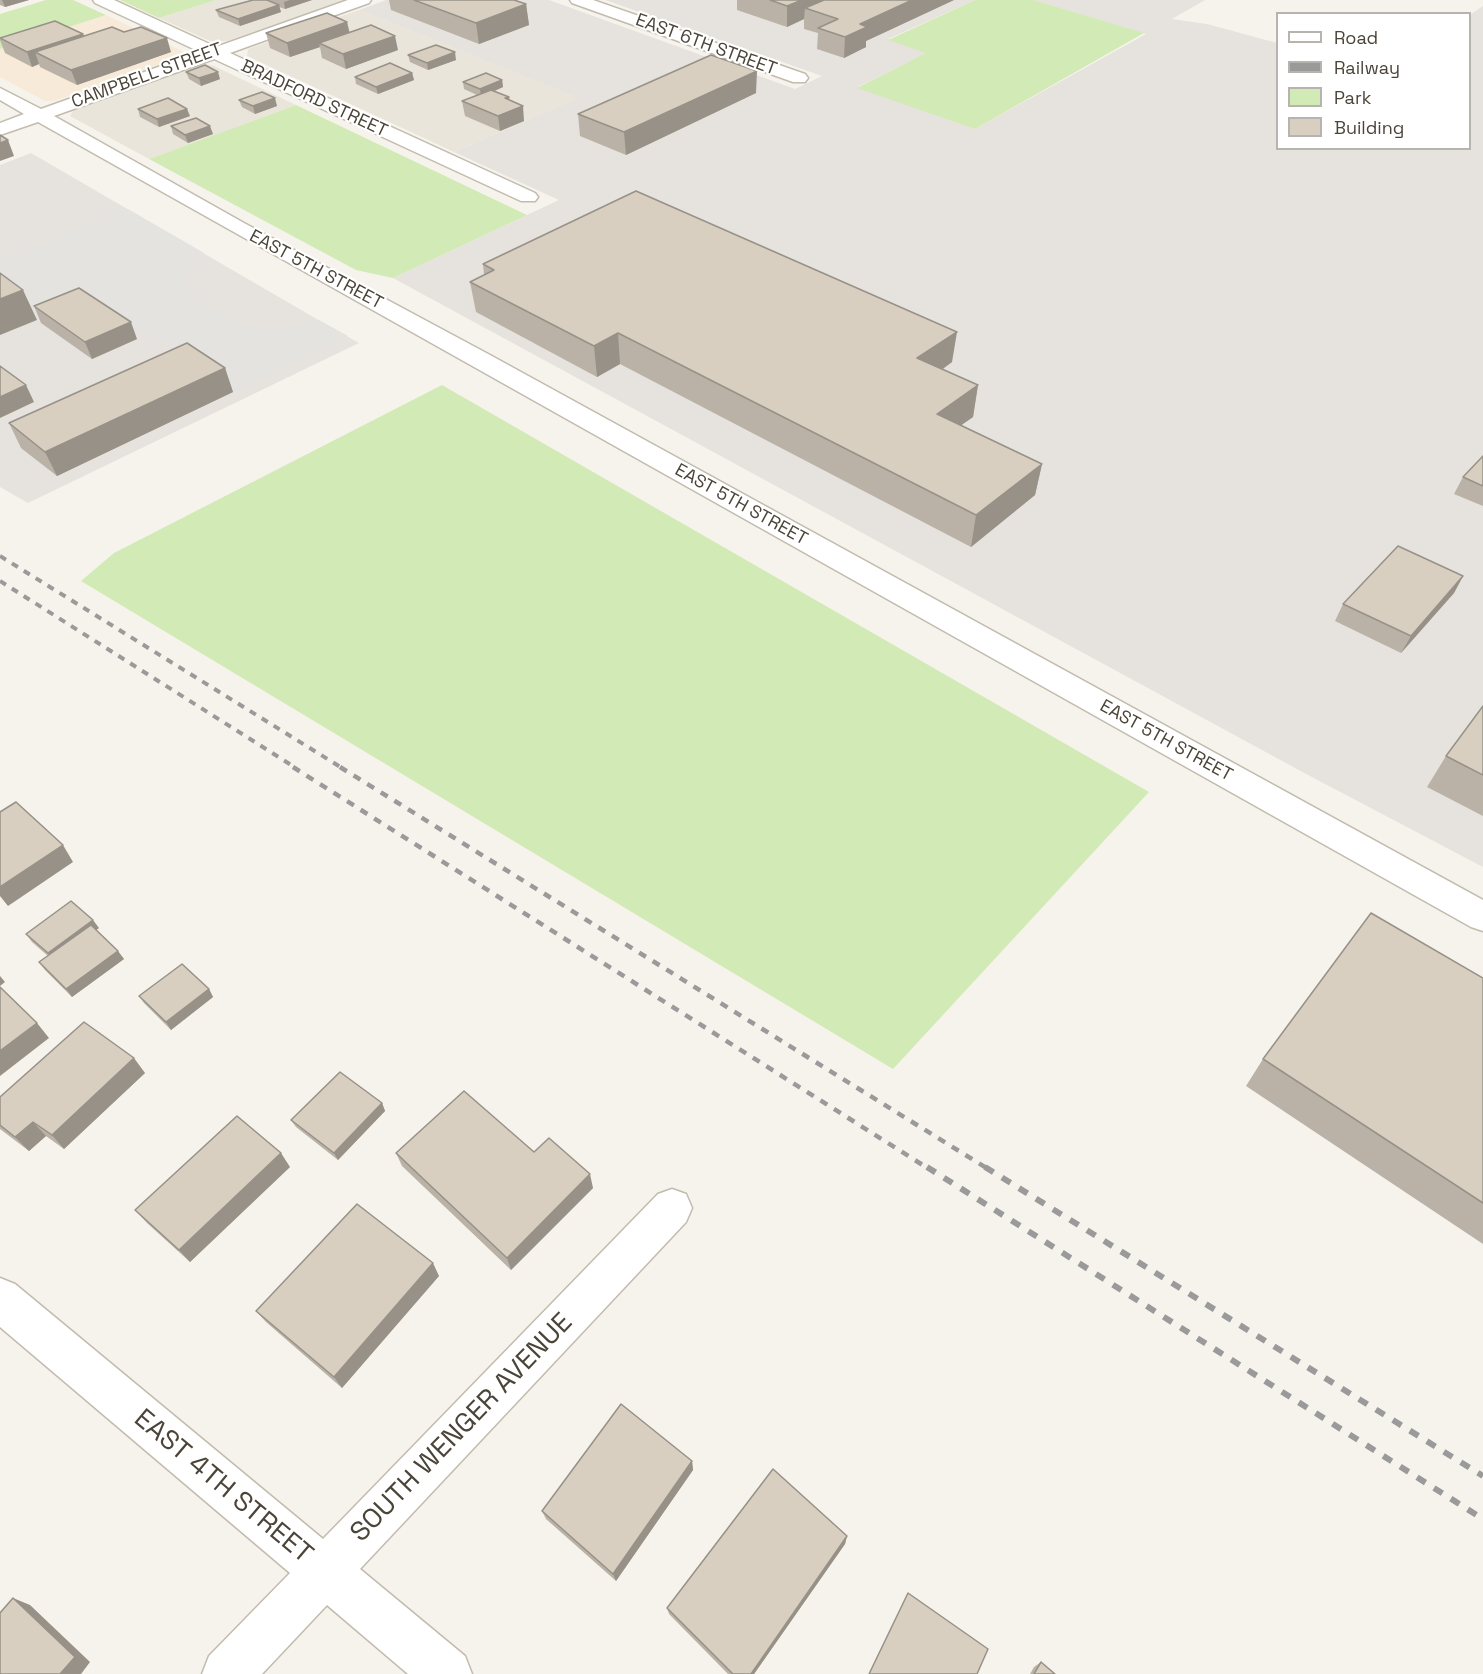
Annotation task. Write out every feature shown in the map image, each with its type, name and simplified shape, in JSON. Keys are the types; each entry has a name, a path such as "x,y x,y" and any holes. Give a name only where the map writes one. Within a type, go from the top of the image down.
{"street":[{"name":"BRADFORD STREET","path":"101,0 528,197"},
{"name":"CAMPBELL STREET","path":"0,129 363,0"},
{"name":"EAST 6TH STREET","path":"578,0 799,78"},
{"name":"EAST 5TH STREET","path":"0,93 237,227 424,328 1483,917"},
{"name":"SOUTH WENGER AVENUE","path":"226,1674 672,1208"},
{"name":"EAST 4TH STREET","path":"0,1299 447,1674"}],"shaded area":[{"path":"216,0 347,0 227,41 210,41 159,18"},
{"path":"386,0 549,0 795,89 822,76 605,0 975,0 888,39 927,53 858,87 975,129 1146,34 1034,0 1205,0 1172,19 1207,24 1276,43 1276,150 1471,150 1471,14 1483,6 1483,867 1308,775 393,278 559,200 454,152 579,98 359,10"},
{"path":"359,10 580,98 454,152 247,56 248,49"},
{"path":"106,15 184,52 184,56 54,101 45,101 0,77 0,49"},
{"path":"205,64 214,66 296,105 149,159 70,116 73,111"},
{"path":"31,153 359,343 28,503 0,487 0,165"},
{"path":"128,209 204,253 184,281 184,287 188,293 241,326 282,331 319,320 348,336 238,390 154,338 148,340 84,300 80,299 36,318 0,281 0,261"}],"green space":[{"path":"46,0 73,0 106,15 0,49 0,14"},
{"path":"120,0 216,0 159,18"},
{"path":"975,0 1034,0 1144,33 975,129 857,88 926,53 888,40"},
{"path":"296,105 527,215 393,278 356,270 149,159"},
{"path":"442,385 1149,792 893,1069 81,581 114,553"}],"building":[{"path":"253,0 267,0 279,5 238,19 216,10"},
{"path":"414,0 514,0 526,4 476,23"},
{"path":"770,0 802,0 787,6"},
{"path":"824,0 912,0 860,24 867,27 845,37 818,28 838,19 805,8"},
{"path":"327,13 347,22 287,43 266,33"},
{"path":"55,21 83,34 27,52 0,38"},
{"path":"371,25 395,36 343,54 319,43"},
{"path":"112,27 124,32 141,27 167,38 71,70 35,52"},
{"path":"436,45 455,52 427,63 408,55"},
{"path":"711,55 757,71 624,132 578,114"},
{"path":"390,63 412,73 376,87 355,77"},
{"path":"205,65 218,72 199,78 186,72"},
{"path":"486,73 502,80 480,89 463,82"},
{"path":"491,90 523,106 498,116 462,101"},
{"path":"262,92 275,98 253,106 239,100"},
{"path":"168,98 187,109 157,119 138,109"},
{"path":"196,118 210,126 185,135 171,126"},
{"path":"0,135 8,140 0,143"},
{"path":"636,191 957,332 917,358 978,385 937,414 1042,464 976,515 618,333 594,346 470,282 494,270 483,264"},
{"path":"0,273 23,290 0,299"},
{"path":"79,288 131,322 85,342 34,306"},
{"path":"187,343 225,368 45,452 9,423"},
{"path":"0,366 26,385 0,397"},
{"path":"1483,456 1483,486 1463,477"},
{"path":"1398,546 1463,576 1411,636 1343,604"},
{"path":"1483,706 1483,775 1446,756"},
{"path":"16,802 63,845 0,887 0,812"},
{"path":"71,901 93,920 48,953 26,934"},
{"path":"1371,913 1483,978 1483,1203 1263,1059"},
{"path":"91,925 118,951 66,989 39,962"},
{"path":"182,964 209,989 166,1022 139,996"},
{"path":"0,987 37,1023 0,1051"},
{"path":"84,1022 134,1058 52,1135 33,1122 15,1137 0,1125 0,1097"},
{"path":"340,1072 382,1103 334,1153 291,1120"},
{"path":"464,1091 534,1152 549,1138 590,1174 507,1258 396,1153"},
{"path":"237,1116 281,1153 179,1250 135,1210"},
{"path":"357,1204 433,1263 334,1377 256,1311"},
{"path":"621,1404 692,1461 613,1574 542,1511"},
{"path":"773,1469 847,1536 751,1674 733,1674 667,1608"},
{"path":"908,1593 988,1649 977,1674 869,1674"},
{"path":"13,1598 75,1657 60,1674 0,1674 0,1613"},
{"path":"1041,1662 1055,1674 1034,1674"}],"railway":[{"path":"0,556 342,768"},
{"path":"0,581 296,768"},
{"path":"293,767 929,1169"},
{"path":"340,767 988,1169"},
{"path":"927,1167 1483,1519"},
{"path":"985,1167 1483,1476"}]}
